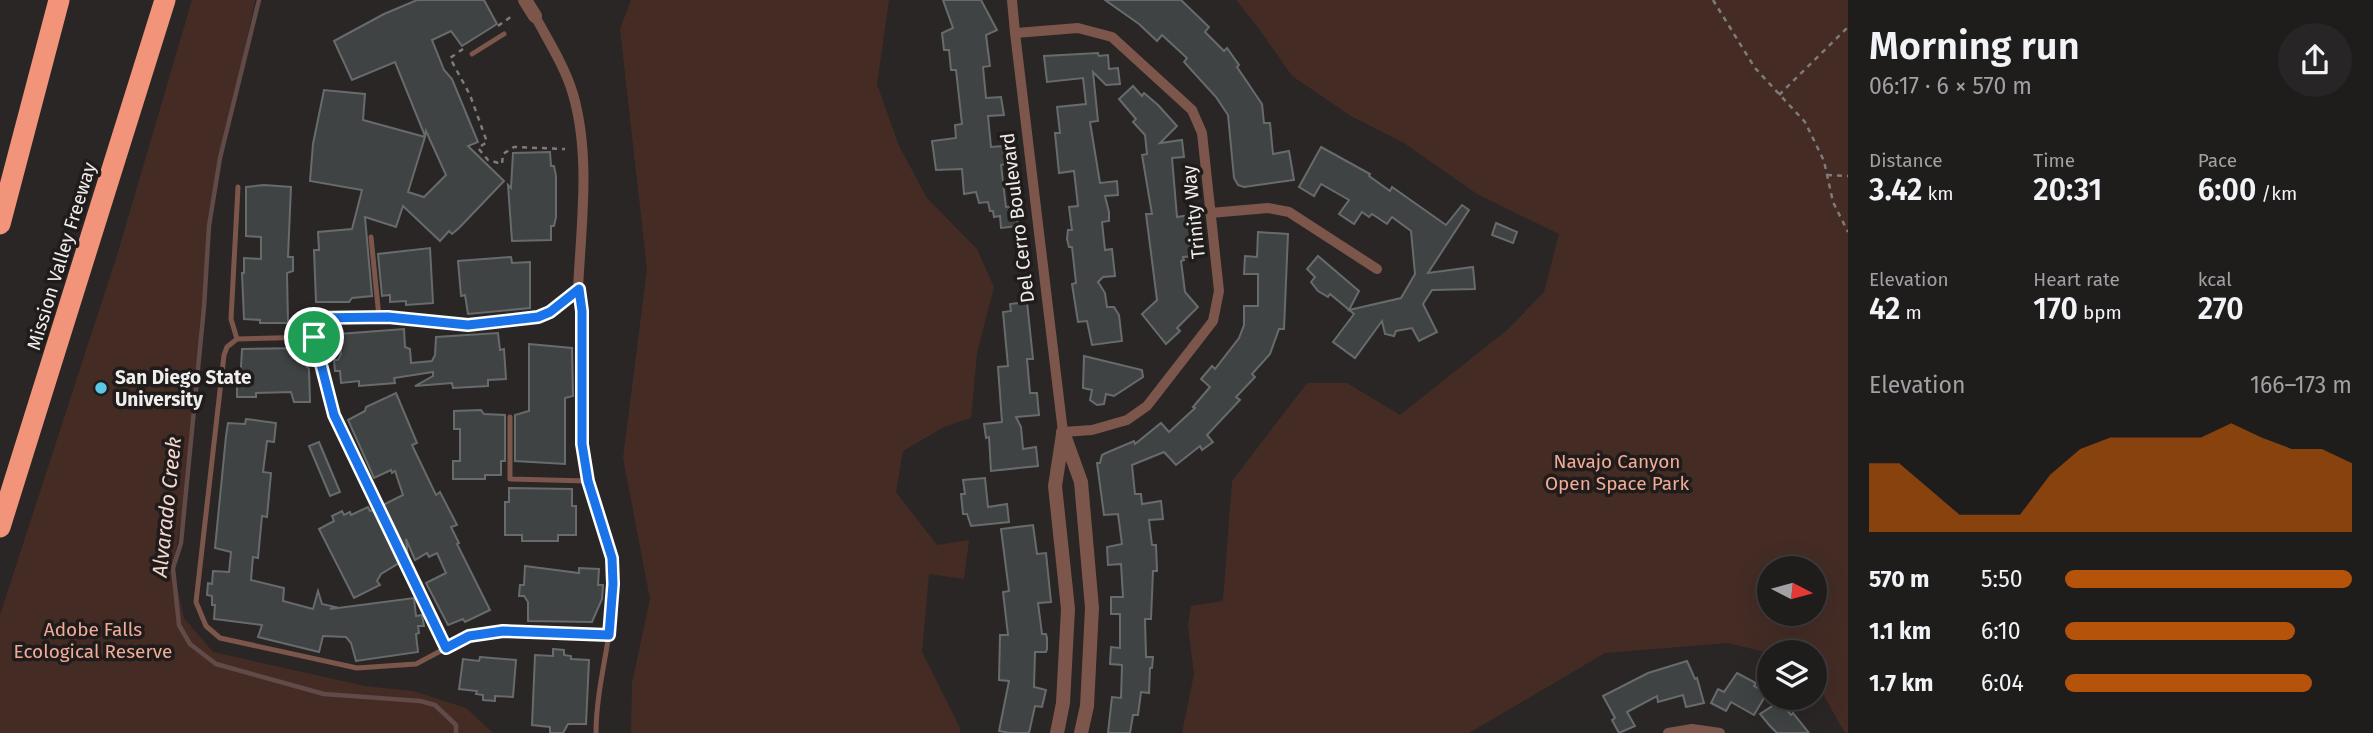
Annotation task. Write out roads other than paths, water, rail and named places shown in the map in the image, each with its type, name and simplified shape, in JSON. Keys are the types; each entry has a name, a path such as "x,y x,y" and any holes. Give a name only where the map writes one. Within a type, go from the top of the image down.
{"highway":[{"path":"0,224 59,0"},
{"name":"Mission Valley Freeway","path":"0,527 165,0"}],"street":[{"path":"525,0 536,16 569,83 583,146 579,289"},
{"name":"Del Cerro Boulevard","path":"1012,0 1063,432 1080,482 1092,608 1087,705 1081,733"},
{"name":"Trinity Way","path":"1015,33 1078,28 1112,37 1192,110 1202,133 1219,290 1213,321 1147,405 1127,419 1092,430 1063,432"},
{"path":"1210,212 1268,208 1289,212 1377,269"},
{"name":"Del Cerro Boulevard","path":"1057,733 1063,703 1068,609 1055,486 1063,432"},
{"path":"1668,733 1692,729 1720,733"}],"lane":[{"path":"472,54 503,34"},
{"path":"237,339 231,318 238,187"},
{"path":"372,237 379,317"},
{"path":"446,648 334,415 314,337 313,318 379,317 468,325 538,317 550,312 579,289"},
{"path":"579,289 582,311 582,444 588,481 612,558 613,584 609,635 596,713 596,733"},
{"path":"314,337 237,339 227,347 224,355 196,602 206,626 220,638 357,668 416,664 469,636 503,631 609,635"},
{"path":"510,417 510,479 588,481"}],"waterway":[{"name":"Alvarado Creek","path":"259,0 220,158 209,226 204,307 181,543 173,568 179,625 190,644 216,664 324,694 420,701 435,705 456,725 456,733"}],"place":[{"name":"San Diego State University","path":"101,388"}],"park label":[{"name":"Navajo Canyon Open Space Park","path":"1617,472"},
{"name":"Adobe Falls Ecological Reserve","path":"93,640"}]}
